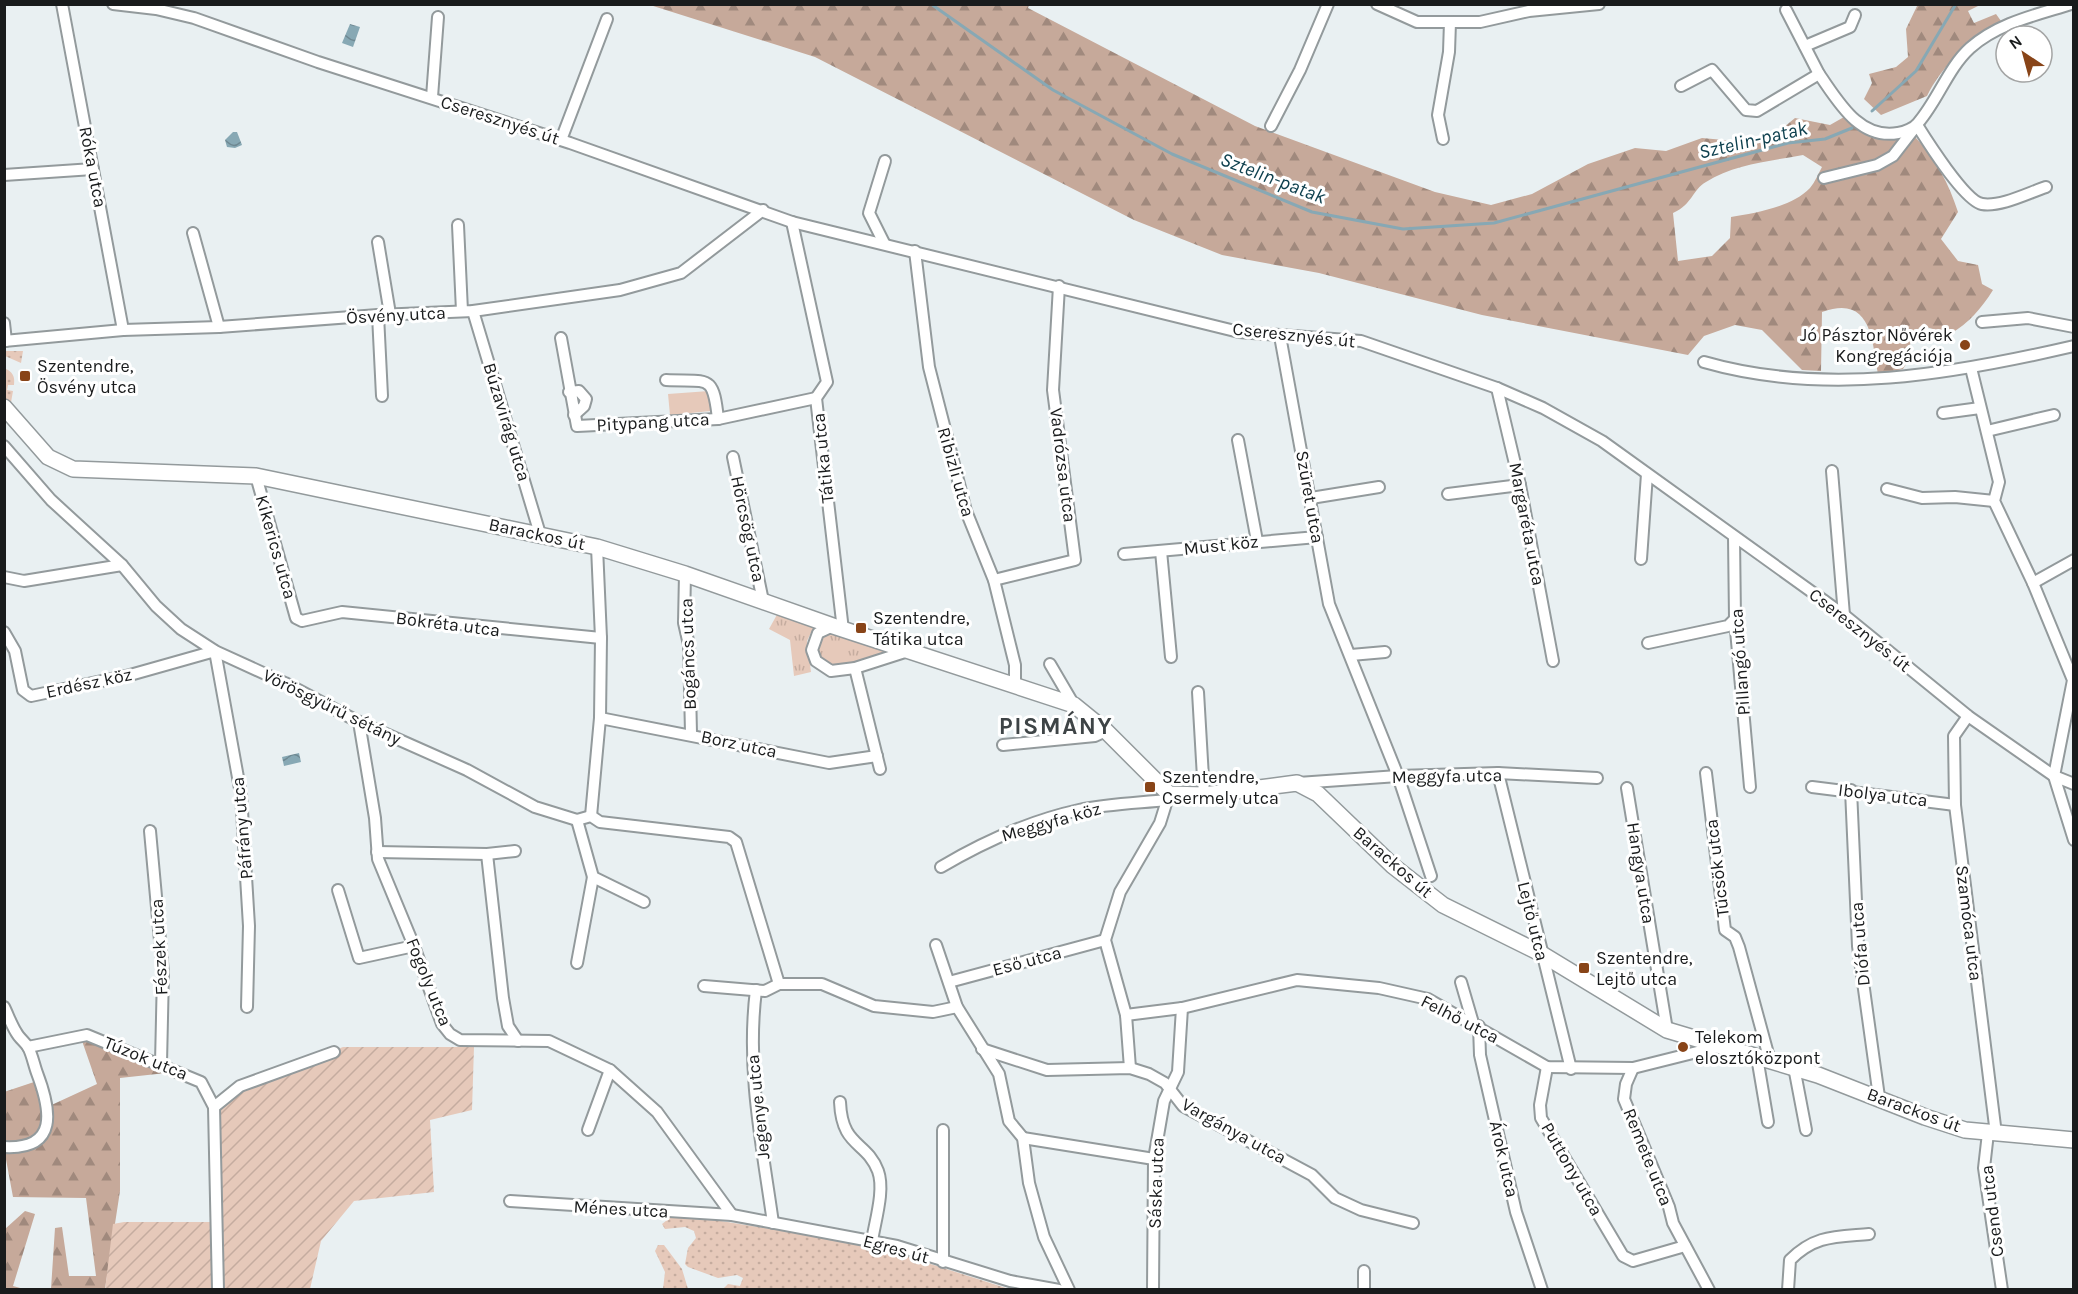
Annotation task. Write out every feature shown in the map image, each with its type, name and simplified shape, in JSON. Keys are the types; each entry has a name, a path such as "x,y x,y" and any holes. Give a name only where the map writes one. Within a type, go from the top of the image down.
{"street":[{"name":"Róka utca","path":"62,4 123,330"},
{"name":"Cseresznyés út","path":"113,4 180,14 561,140 792,222 1239,332 1361,342 1497,388 1553,413 1602,441 1844,615 1968,716 2054,776 2073,784"},
{"path":"173,4 180,14"},
{"path":"1271,126 1300,70 1328,4"},
{"path":"1377,4 1417,22 1480,22 1535,7 1599,4"},
{"path":"1824,178 1877,165 1893,156 1969,49 1989,34 2014,22 2071,4"},
{"path":"1786,10 1819,74 1845,111 1869,129 1882,134 1892,134 1917,125"},
{"path":"1805,46 1850,27 1855,15"},
{"path":"432,98 438,17"},
{"path":"561,140 607,18"},
{"path":"1443,139 1438,115 1449,52 1450,22"},
{"path":"1680,86 1712,70 1746,110 1757,111 1819,74"},
{"path":"1917,125 1963,189 1978,203 1991,204 2046,187"},
{"path":"884,243 869,213 885,161"},
{"path":"4,175 93,169"},
{"name":"Ösvény utca","path":"5,341 123,330 219,327 390,314 473,311 620,290 681,273 763,210"},
{"name":"Tátika utca","path":"792,222 827,382 816,398 838,628"},
{"path":"458,225 462,311"},
{"path":"193,233 219,327"},
{"path":"378,243 390,314"},
{"name":"Ribizli utca","path":"915,251 929,367 966,512 993,580 1015,665 1015,687"},
{"name":"Vadrózsa utca","path":"993,580 1075,560 1053,390 1059,286"},
{"name":"Búzavirág utca","path":"473,311 540,534"},
{"path":"378,315 382,396"},
{"path":"1982,322 2028,318 2073,327"},
{"path":"4,323 5,341"},
{"name":"Szüret utca","path":"1280,336 1329,603 1398,776 1431,876"},
{"name":"Pitypang utca","path":"561,338 575,424 580,426 718,419 816,398"},
{"path":"1704,362 1728,369 1787,378 1887,379 1971,368 2073,346"},
{"path":"1971,368 1999,482 1994,501 2033,583 2073,680 2054,776 2073,840"},
{"path":"666,380 701,382 710,385 715,391 718,419"},
{"name":"Margaréta utca","path":"1497,388 1520,485 1553,661"},
{"name":"Barackos út","path":"4,407 48,457 73,469 256,476 597,547 685,574 838,628 1074,705"},
{"path":"1943,413 1980,408"},
{"path":"1987,431 2054,415"},
{"path":"1238,440 1257,541"},
{"name":"Vörösgyűrű sétány","path":"4,446 51,500 122,565 173,621 215,651 285,683 358,722 467,770 536,807 577,820"},
{"name":"Hörcsög utca","path":"733,457 763,601"},
{"path":"1832,471 1844,615"},
{"path":"1641,559 1647,474"},
{"name":"Kikerics utca","path":"256,476 296,618"},
{"path":"1448,494 1520,485"},
{"path":"1311,498 1379,487"},
{"path":"1887,489 1922,498 1955,497 1994,501"},
{"name":"Must köz","path":"1124,554 1317,537"},
{"name":"Pillangó utca","path":"1734,537 1735,619 1750,787"},
{"path":"591,816 600,718 601,638 597,547"},
{"path":"1161,551 1171,657"},
{"path":"2033,583 2073,561"},
{"path":"4,577 24,581 122,565"},
{"name":"Bogáncs utca","path":"685,574 684,623 689,645 691,734"},
{"name":"Bokréta utca","path":"296,618 302,621 342,612 601,638"},
{"path":"1648,643 1728,626 1735,619"},
{"path":"838,628 818,633 814,639 813,656 820,666 831,671 855,668 908,651"},
{"name":"Erdész köz","path":"4,632 15,651 23,690 32,696 130,675 215,651"},
{"name":"Páfrány utca","path":"215,651 241,794 249,926 247,1007"},
{"path":"1351,656 1385,652"},
{"name":"Barackos út","path":"1050,664 1074,705 1106,731 1168,797"},
{"path":"855,668 880,769"},
{"path":"1197,692 1204,795"},
{"name":"Szamóca utca","path":"1968,716 1954,736 1955,805 1992,1133"},
{"name":"Borz utca","path":"600,718 691,734 829,763 877,756"},
{"name":"Fogoly utca","path":"358,722 375,818 377,852 414,946 441,1024 450,1034 460,1040 549,1041 610,1070 657,1112 732,1215"},
{"path":"1003,745 1095,736 1106,731"},
{"name":"Meggyfa utca","path":"1297,783 1398,776 1497,773 1597,778"},
{"name":"Lejtő utca","path":"1497,773 1540,953 1571,1069"},
{"name":"Tücsök utca","path":"1706,773 1725,930 1735,937 1739,947 1763,1059 1768,1122"},
{"path":"1130,1068 1126,1015 1105,940 1120,892 1154,833 1168,797 1204,795 1297,783"},
{"name":"Barackos út","path":"1297,783 1318,794 1393,866 1425,893 1443,905 1540,953 1667,1030 1718,1047 1794,1067 1939,1122 1992,1133 2073,1140"},
{"name":"Ibolya utca","path":"1812,787 1851,790 1955,805"},
{"name":"Hangya utca","path":"1627,788 1667,1030"},
{"name":"Diófa utca","path":"1851,790 1858,946 1878,1097"},
{"name":"Meggyfa köz","path":"941,867 979,845 1026,825 1078,810 1168,797"},
{"path":"578,963 593,877 577,820 591,816 600,822 729,837 736,842 779,984"},
{"name":"Fészek utca","path":"150,831 163,972 161,1064"},
{"path":"377,852 487,854 515,851"},
{"path":"487,854 503,998 508,1026 518,1041"},
{"path":"593,877 644,902"},
{"path":"338,890 359,958 414,946"},
{"name":"Eső utca","path":"949,982 1105,940"},
{"path":"936,945 957,1007 999,1074 1009,1121 1023,1138 1024,1160 1041,1227 1069,1290"},
{"name":"Felhő utca","path":"1126,1015 1182,1008 1297,980 1404,992 1428,999 1547,1066 1571,1069 1633,1068 1718,1047"},
{"name":"Árok utca","path":"1461,982 1476,1024 1480,1055 1516,1212 1542,1290"},
{"path":"704,986 765,991 779,984 822,984 832,986 861,1002 933,1012 957,1007"},
{"name":"Jegenye utca","path":"756,990 751,1050 755,1101 773,1223"},
{"path":"4,1007 17,1034 28,1047 45,1093 48,1125 44,1135 23,1146 4,1147"},
{"name":"Sáska utca","path":"1153,1290 1154,1159 1164,1101 1178,1072 1182,1008"},
{"name":"Túzok utca","path":"28,1047 87,1035 161,1064 170,1071 197,1078 214,1107 218,1290"},
{"name":"Vargánya utca","path":"982,1049 1047,1070 1130,1068 1149,1074 1171,1089 1173,1096 1192,1112 1312,1175 1335,1198 1361,1210 1413,1223"},
{"path":"214,1107 240,1086 334,1052"},
{"name":"Puttony utca","path":"1547,1066 1540,1104 1541,1118 1623,1257 1633,1261 1685,1246"},
{"path":"1794,1067 1806,1130"},
{"name":"Remete utca","path":"1633,1068 1626,1084 1624,1099 1685,1246 1709,1290"},
{"path":"588,1130 610,1070"},
{"path":"840,1102 845,1130 873,1161 879,1174 872,1241"},
{"path":"943,1130 943,1262"},
{"name":"Csend utca","path":"1992,1133 1984,1168 2002,1290"},
{"path":"1023,1138 1154,1159"},
{"name":"Ménes utca","path":"510,1202 732,1215"},
{"name":"Egres út","path":"732,1215 897,1246 1010,1281 1059,1290"},
{"path":"1788,1290 1790,1260 1802,1248 1820,1238 1869,1234"},
{"path":"1364,1271 1364,1290"}],"green space":[{"path":"1918,4 1980,5 1968,11 1974,23 1996,14 2001,21 1979,36 1949,63 1927,96 1881,115 1864,99 1872,83 1869,74 1896,67 1908,57 1906,29"},
{"path":"650,5 1029,5 1028,8 1255,126 1435,192 1491,205 1532,194 1588,164 1635,148 1666,151 1702,138 1757,143 1772,137 1795,118 1830,125 1844,117 1870,134 1894,139 1916,138 1930,154 1941,172 1958,212 1941,239 1958,261 1978,265 1982,284 1993,290 1974,315 1957,330 1950,334 1926,327 1911,338 1908,361 1903,369 1878,374 1871,334 1860,314 1851,309 1838,308 1822,312 1821,371 1802,370 1762,330 1735,325 1704,336 1688,355 1482,315 1319,273 1222,255 1134,220 815,57","holes":["1803,155 1822,167 1810,188 1794,200 1773,208 1731,217 1730,238 1712,256 1678,261 1673,213 1685,205 1701,185 1741,167"]},
{"path":"5,351 23,351 21,363 5,356"},
{"path":"4,368 13,375 14,379 14,385 8,385 7,390 13,391 10,408 5,401"},
{"path":"709,391 711,411 670,415 668,394"},
{"path":"779,611 815,624 807,641 811,672 794,676 790,640 769,629"},
{"path":"828,635 836,635 891,653 848,666 831,668 817,656 818,643"},
{"path":"86,1031 166,1073 120,1078 120,1191 105,1289 51,1289 55,1228 62,1227 69,1276 96,1276 86,1198 13,1197 5,1154 4,1092 34,1082 45,1108 97,1084 81,1038"},
{"path":"343,1047 474,1047 472,1110 430,1120 434,1192 354,1201 321,1241 310,1289 105,1290 113,1224 210,1222 208,1106 242,1086"},
{"path":"25,1211 35,1214 13,1286 24,1289 5,1289 5,1229"},
{"path":"671,1217 721,1221 871,1245 1006,1288 723,1289 728,1284 740,1286 743,1278 737,1275 718,1278 688,1267 685,1264 688,1248 696,1238 694,1231 685,1227 665,1229 662,1224"},
{"path":"658,1245 664,1245 682,1269 688,1289 663,1289 665,1272 655,1251"}],"water":[{"path":"350,24 360,27 353,47 342,43"},
{"path":"233,132 237,132 242,145 235,148 227,147 225,140"},
{"path":"299,753 301,762 284,766 282,757"}],"waterway":[{"name":"Sztelin-patak","path":"931,4 1053,90 1172,154 1312,212 1403,229 1494,223 1788,143 1825,139 1852,128"},
{"name":"Sztelin-patak","path":"1872,111 1916,71 1956,4"}],"place":[{"name":"Jó Pásztor Nővérek Kongregációja","path":"1965,345"},
{"name":"Szentendre, Ösvény utca","path":"25,376"},
{"name":"Szentendre, Tátika utca","path":"861,628"},
{"name":"Szentendre, Csermely utca","path":"1150,787"},
{"name":"Szentendre, Lejtő utca","path":"1584,968"},
{"name":"Telekom elosztóközpont","path":"1683,1047"}],"district":[{"name":"PISMÁNY","path":"1056,726"}]}
